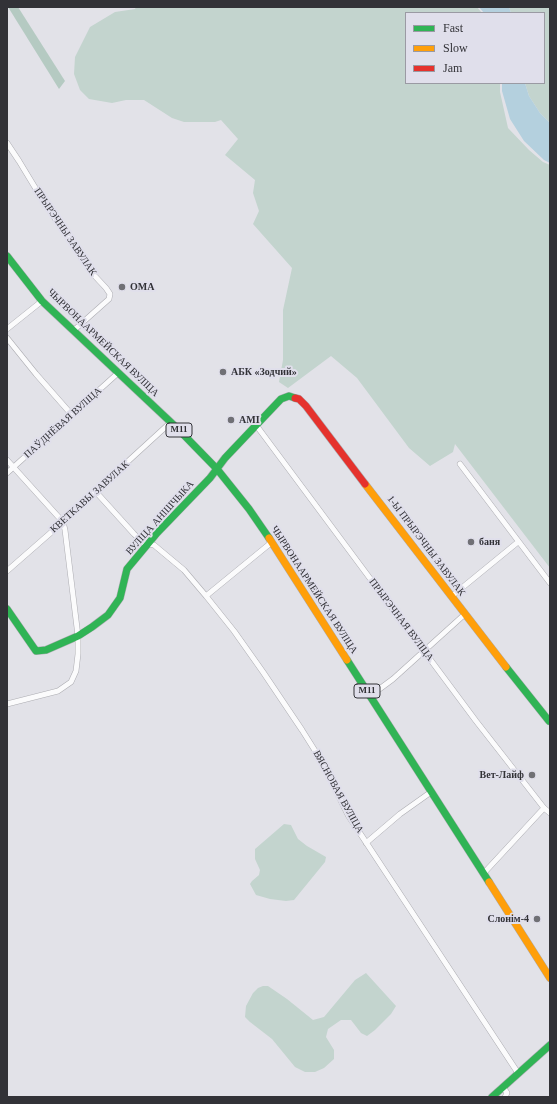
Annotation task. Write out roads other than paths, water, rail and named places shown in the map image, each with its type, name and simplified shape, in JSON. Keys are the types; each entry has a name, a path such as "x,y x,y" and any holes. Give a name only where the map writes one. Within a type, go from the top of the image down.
{"main road":[{"name":"ЧЫРВОНААРМЕЙСКАЯ ВУЛІЦА","path":"7,256 9,264 42,301 72,331 171,422 217,469 249,509 272,542 550,977"},
{"name":"1-Ы ПРЫРЭЧНЫ ЗАВУЛАК","path":"281,399 289,396 299,399 306,406 549,721"},
{"name":"ВУЛІЦА АНІШЧЫКА","path":"7,609 36,651 46,650 78,636 108,615 120,598 127,569 152,544 157,533 210,478 225,458 281,399"},
{"path":"492,1097 550,1045"}],"street":[{"name":"ПРЫРЭЧНЫ ЗАВУЛАК","path":"7,143 82,260 110,294 109,299 72,331"},
{"path":"7,329 42,301"},
{"path":"7,338 72,415"},
{"name":"ПАЎДНЁВАЯ ВУЛІЦА","path":"7,472 118,373"},
{"name":"КВЕТКАВЫ ЗАВУЛАК","path":"7,570 63,522 171,422"},
{"name":"ПРЫРЭЧНАЯ ВУЛІЦА","path":"256,425 481,726 544,808 550,812"},
{"path":"7,460 63,522 78,636 76,670 71,682 58,691 7,704"},
{"path":"460,464 550,583"},
{"name":"ВЯСНОВАЯ ВУЛІЦА","path":"96,492 144,543 152,544 184,570 234,631 302,730 319,757 348,814 366,843 518,1073"},
{"path":"206,596 272,542"},
{"path":"452,596 518,542"},
{"path":"370,696 393,679 465,614"},
{"path":"366,843 400,814 431,792"},
{"path":"483,874 544,808"},
{"path":"503,1087 507,1093 506,1097"}],"water":[{"path":"479,7 509,7 511,12 483,12"},
{"path":"502,84 525,84 529,96 540,113 550,123 550,163 544,160 524,141 510,119 502,91"}],"place":[{"name":"ОМА","path":"122,287"},
{"name":"АБК «Зодчий»","path":"223,372"},
{"name":"AMI","path":"231,420"},
{"name":"баня","path":"471,542"},
{"name":"Вет-Лайф","path":"532,775"},
{"name":"Слонім-4","path":"537,919"}]}
